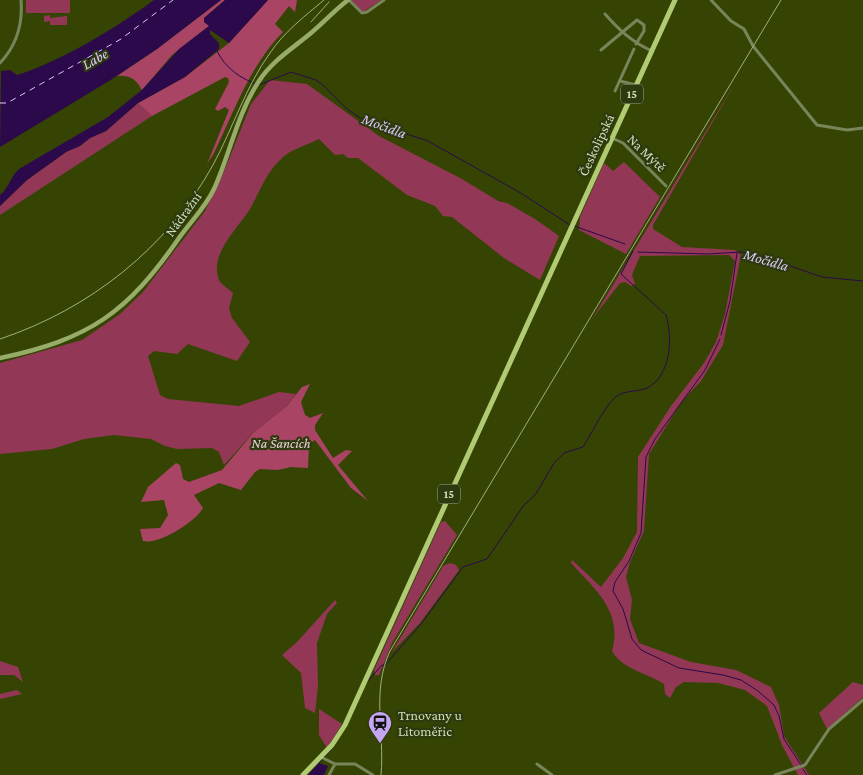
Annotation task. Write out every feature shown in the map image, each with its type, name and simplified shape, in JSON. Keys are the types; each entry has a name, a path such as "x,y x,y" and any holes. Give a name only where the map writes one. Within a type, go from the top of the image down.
{"main road":[{"name":"Nádražní","path":"0,358 59,343 77,336 123,305 139,290 160,266 180,236 205,205 256,85 276,61 348,0"},
{"name":"Českolipská","path":"321,758 345,725 675,0"},
{"name":"15","path":"303,775 321,758"}],"street":[{"path":"0,63 18,36 22,18 22,0"},
{"path":"348,0 362,13 368,12 384,0"},
{"path":"710,0 731,20 744,29 762,58 817,124 846,130 863,128"},
{"path":"605,14 621,32 636,44 652,51"},
{"path":"601,50 631,23 637,20 641,22 644,30 636,44"},
{"path":"615,91 634,49"},
{"path":"620,81 636,85"},
{"name":"Na Mýtě","path":"612,138 623,143 666,186"},
{"path":"774,775 803,767 829,730 863,700"},
{"path":"321,758 335,764 355,764 372,774"},
{"path":"329,775 335,764"},
{"path":"536,764 552,775"}],"shaded area":[{"path":"26,0 70,0 70,13 26,13"},
{"path":"351,0 381,0 363,12"},
{"path":"50,15 50,18 67,16 67,25 50,25 50,21 44,22 44,16"},
{"path":"270,80 307,84 379,136 462,179 498,201 507,203 559,236 540,280 504,258 452,217 443,216 435,206 407,195 358,158 348,158 343,154 335,155 319,139 287,154 274,166 250,209 227,241 218,258 219,279 233,293 229,308 232,318 250,342 237,361 188,344 177,354 154,351 148,356 160,395 168,399 239,406 279,392 296,394 287,406 254,432 224,465 219,452 212,448 177,449 165,446 151,439 114,435 84,439 52,449 0,454 0,363 82,340 120,314 143,292 205,211 225,169 251,104"},
{"path":"737,80 653,225 653,229 682,247 735,250 741,255 723,345 701,381 682,401 649,454 644,531 630,562 626,577 632,600 630,619 639,643 691,662 736,670 771,687 779,705 784,736 809,775 798,775 782,745 767,706 745,690 718,683 684,682 676,687 670,698 665,694 664,684 635,670 616,657 612,651 614,624 605,602 571,563 572,560 601,587 623,558 637,532 638,457 671,406 704,363 716,342 725,314 735,261 729,255 640,256 632,275 635,284 631,286 625,282 620,283 593,318"},
{"path":"138,103 152,116 0,215 0,206 27,180 69,150 106,131"},
{"path":"624,162 660,197 626,254 579,230 580,217 604,163 613,171"},
{"path":"445,521 457,535 392,643 379,675 375,675 374,670 441,522"},
{"path":"450,563 456,565 459,570 420,623 392,652 443,566"},
{"path":"335,600 337,603 327,614 317,643 318,686 315,713 305,708 301,673 282,655 297,642"},
{"path":"0,661 18,667 23,682 14,675 0,675"},
{"path":"853,682 863,685 863,697 827,729 819,713"},
{"path":"17,690 22,694 0,699 0,694"},
{"path":"319,709 342,724 327,748 319,735"}],"green space":[{"path":"221,0 225,0 204,18 209,26 172,55 142,90 132,78 117,76 157,49"},
{"path":"268,0 297,0 295,12 289,6 275,24 283,32 271,45 252,74 207,164 229,110 225,107 218,111 215,109 229,82 228,78 225,77 152,116 138,103 185,77 229,43"},
{"name":"Na Šancích","path":"310,384 301,402 305,415 310,418 323,413 315,425 315,430 333,458 346,450 352,451 338,465 368,501 351,488 315,440 309,444 308,468 260,469 255,472 241,490 219,483 194,495 203,508 185,526 158,540 143,541 140,529 160,528 168,515 164,500 141,502 148,487 176,463 180,465 183,479 189,482 222,470 254,432 287,406 302,387"}],"water":[{"name":"Labe","path":"154,0 221,0 157,49 109,81 0,147 1,71 10,70 17,75 52,61 123,22"},
{"path":"225,0 268,0 229,43 210,30 210,34 219,43 219,49 185,77 138,103 106,131 66,152 27,180 0,206 0,195 19,169 108,117 142,90 179,49 209,26 204,22 204,18"},
{"path":"319,763 328,766 324,775 308,775"}],"waterway":[{"name":"Močidla","path":"217,51 229,68 246,80 259,85 291,72 316,80 347,109 366,122 426,140 519,192 570,225"},
{"name":"Močidla","path":"574,226 625,244"},
{"path":"367,682 382,665 385,665 421,624 463,567 487,559 524,505 536,494 554,463 564,453 583,447 612,400 624,393 647,388 661,375 668,356 669,345 666,315 621,274 633,251"},
{"name":"Močidla","path":"638,252 708,254 742,252 759,255 822,277 863,281"},
{"path":"721,335 730,301 737,253"},
{"path":"720,339 705,370 655,439 646,457 641,533 629,561 615,582 613,591 623,609 632,639 641,650 679,668 741,680 774,705 779,716 784,739 801,765"},
{"path":"319,763 333,747"},
{"path":"803,769 807,775"}],"ferry route":[{"path":"0,103 7,103 121,39 173,0"}],"railway":[{"path":"0,339 65,311 95,293 149,249 173,223 213,165 254,79 270,53 288,31 324,0"},
{"path":"381,775 381,682 384,666 390,651 781,0"},
{"path":"311,22 329,2"}],"place":[{"name":"Trnovany u Litoměřic","path":"380,744"}]}
